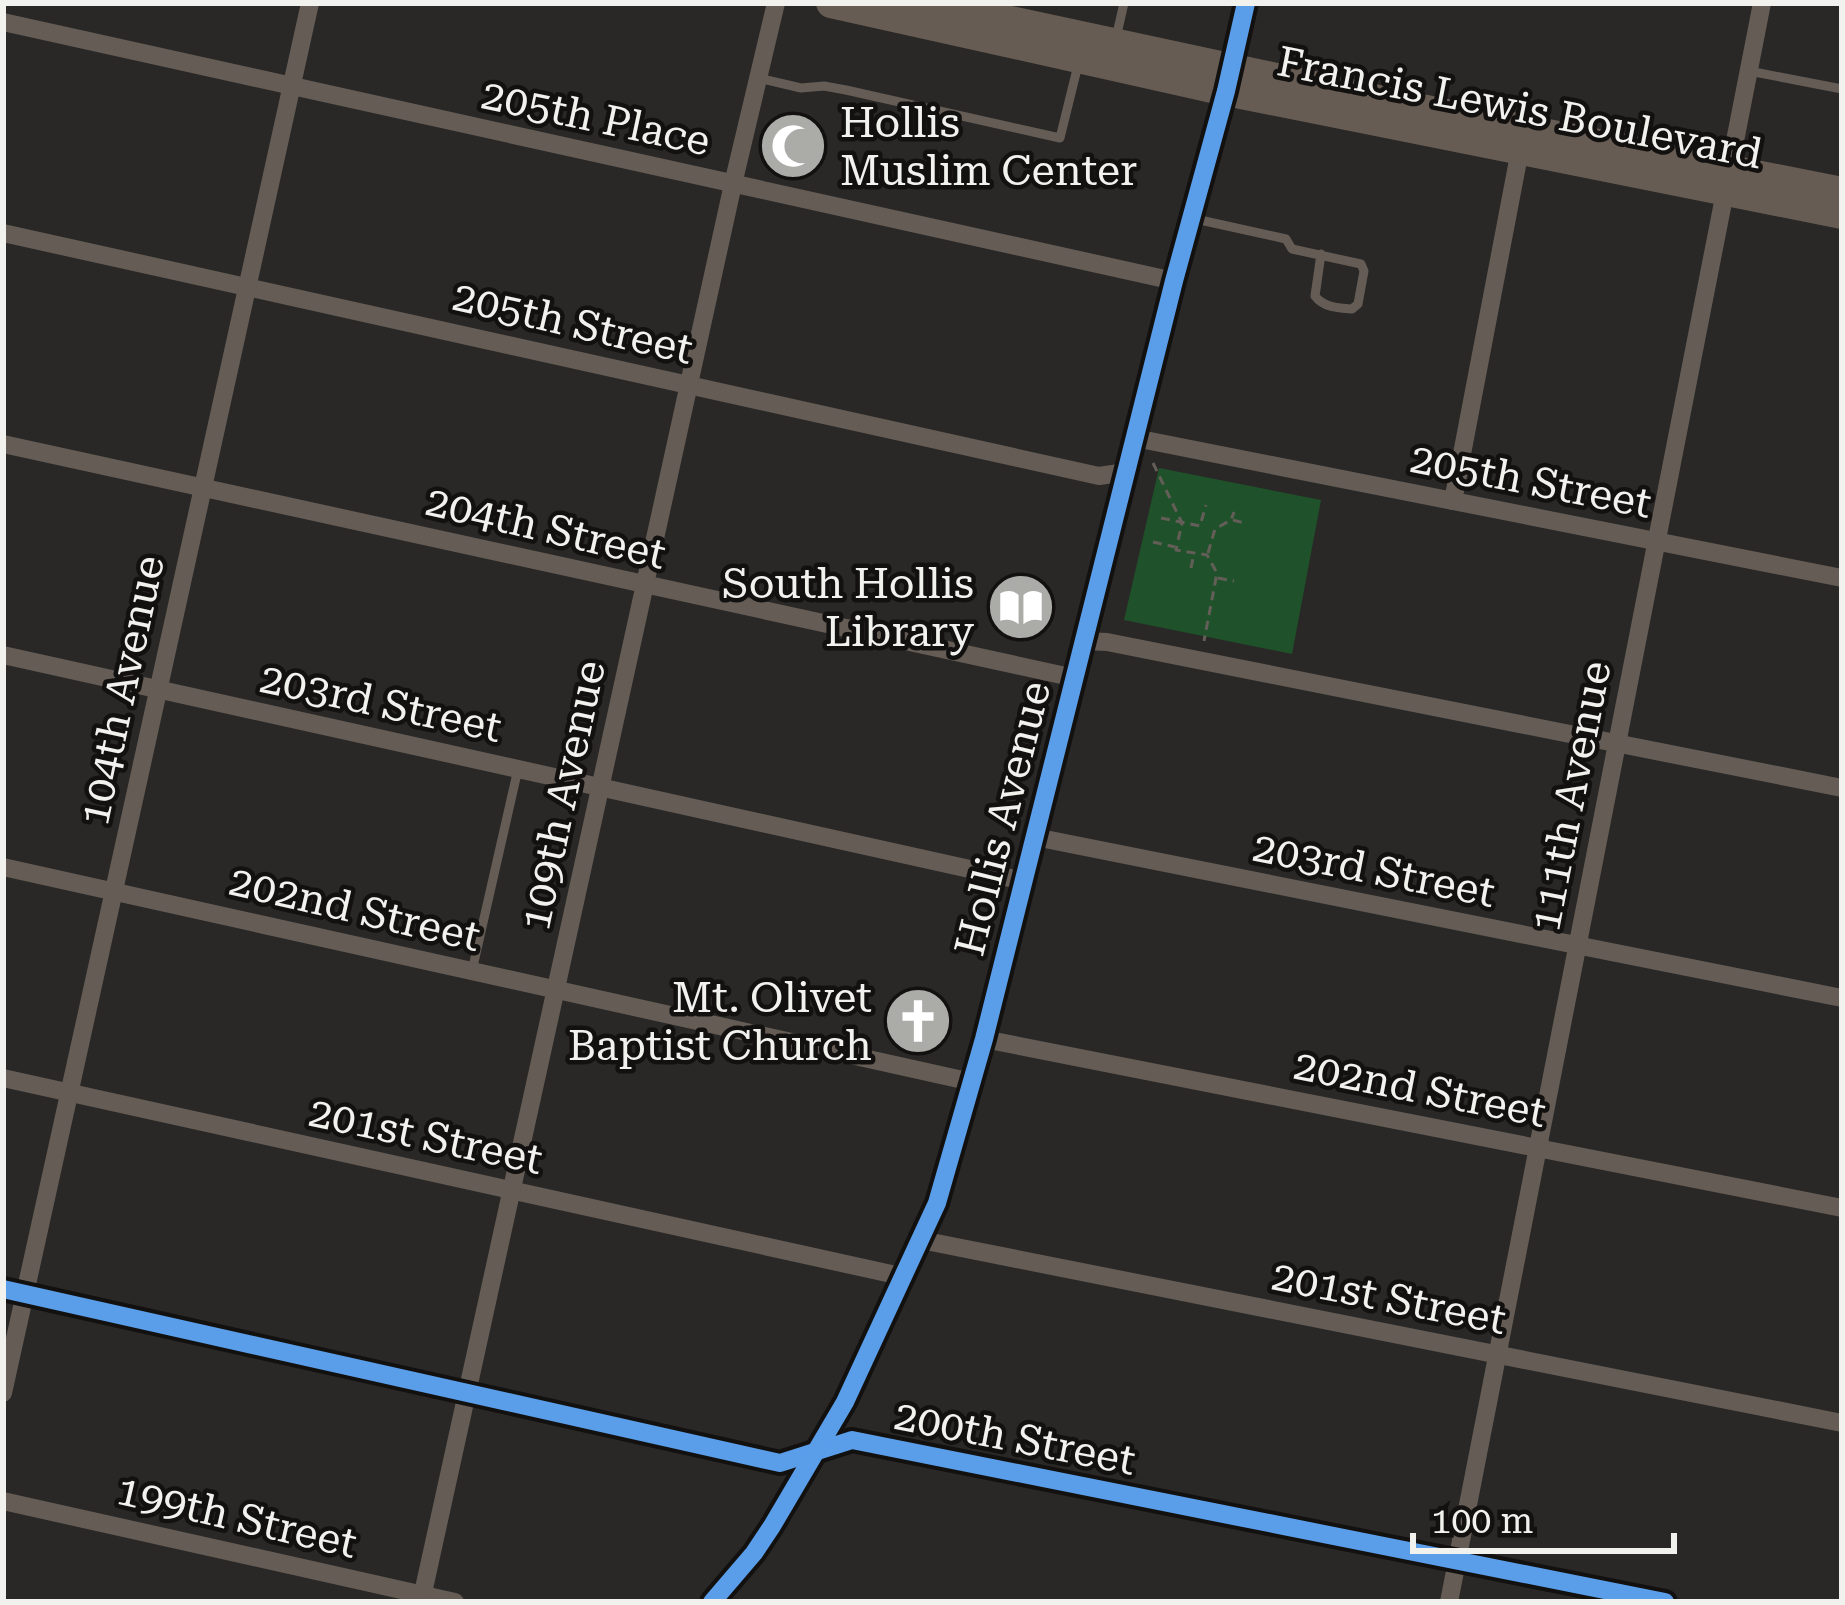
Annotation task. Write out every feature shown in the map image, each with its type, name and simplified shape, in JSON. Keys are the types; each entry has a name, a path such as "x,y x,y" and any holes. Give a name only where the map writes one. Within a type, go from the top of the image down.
{"main road":[{"name":"Francis Lewis Boulevard","path":"831,3 1079,59 1411,107 1727,180 1842,214"},
{"name":"Francis Lewis Boulevard","path":"927,3 1115,43 1228,80 1520,150 1727,180 1842,191"}],"street":[{"name":"104th Avenue","path":"3,1393 310,3"},
{"name":"109th Avenue","path":"422,1598 776,3"},
{"name":"Hollis Avenue","path":"712,1602 754,1553 845,1402 937,1203 984,1039 1246,3"},
{"name":"111th Avenue","path":"1449,1602 1762,3"},
{"name":"205th Place","path":"3,22 1174,281"},
{"path":"1453,501 1520,150"},
{"name":"205th Street","path":"3,233 1100,476 1126,472"},
{"name":"205th Street","path":"1135,438 1842,578"},
{"name":"204th Street","path":"3,444 1075,678"},
{"path":"1084,641 1842,788"},
{"name":"203rd Street","path":"3,656 1024,881"},
{"name":"203rd Street","path":"1035,837 1842,998"},
{"name":"202nd Street","path":"3,867 972,1082"},
{"name":"202nd Street","path":"984,1039 1842,1208"},
{"name":"201st Street","path":"3,1078 904,1277"},
{"name":"201st Street","path":"921,1240 1842,1423"},
{"name":"200th Street","path":"3,1289 780,1463 852,1440 1665,1602"},
{"name":"199th Street","path":"3,1501 455,1602"}],"lane":[{"path":"1115,43 1124,3"},
{"path":"758,78 801,88 846,90 1060,138 1079,59"},
{"path":"1749,71 1842,89"},
{"path":"1192,218 1286,238 1292,248 1322,254 1351,260 1364,266 1358,304 1352,308 1336,308 1316,296 1322,254"},
{"path":"472,971 518,769"}],"path":[{"path":"1153,464 1182,523 1177,548"},
{"path":"1201,526 1206,505"},
{"path":"1203,643 1217,573 1208,555 1215,530 1231,520 1234,512"},
{"path":"1160,518 1215,530"},
{"path":"1231,520 1244,523"},
{"path":"1154,542 1208,555"},
{"path":"1191,568 1193,553"},
{"path":"1216,578 1234,581"}],"green space":[{"path":"1159,468 1321,500 1292,654 1124,620"}],"cycle path":[{"path":"712,1602 772,1526 845,1402 937,1203 984,1039 1246,3"},
{"path":"3,1289 780,1463 852,1440 1665,1602"}],"place":[{"name":"Hollis Muslim Center","path":"793,146"},
{"name":"South Hollis Library","path":"1021,607"},
{"name":"Mt. Olivet Baptist Church","path":"918,1021"}]}
